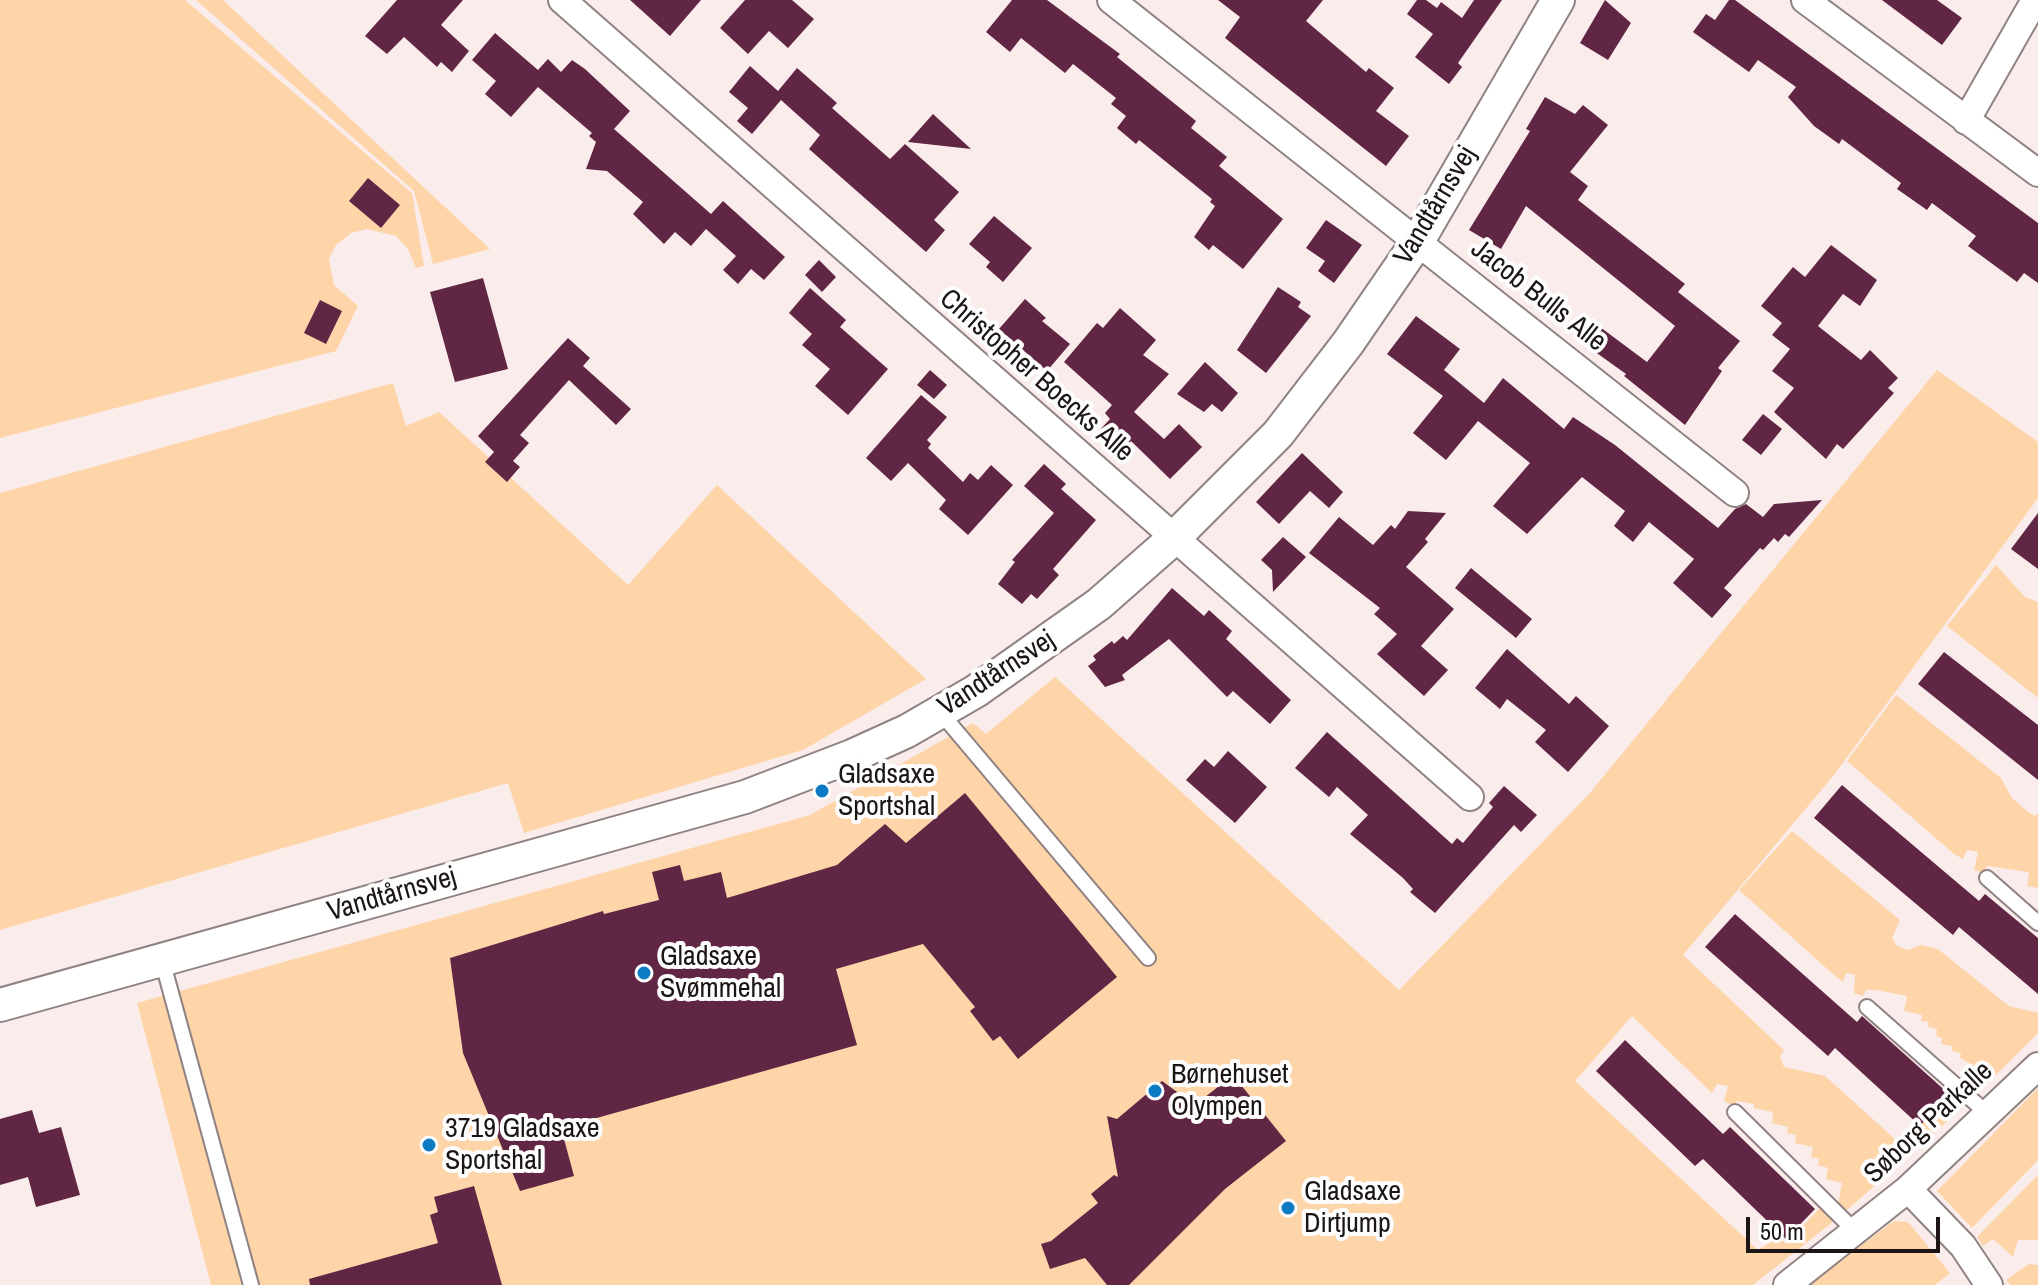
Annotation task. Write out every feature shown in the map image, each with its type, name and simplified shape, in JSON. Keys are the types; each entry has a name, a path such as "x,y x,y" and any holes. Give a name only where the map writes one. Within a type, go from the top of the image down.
{"street":[{"name":"Christopher Boecks Alle","path":"562,0 1470,797"},
{"name":"Jacob Bulls Alle","path":"1111,0 1735,493"},
{"name":"Vandtårnsvej","path":"0,1005 745,797 852,756 976,691 1075,622 1173,539 1278,434 1348,343 1418,241 1558,0"},
{"path":"1805,0 2038,173"},
{"path":"1966,121 2035,0"},
{"name":"Søborg Parkalle","path":"1787,1285 1908,1189 2038,1066"},
{"path":"1908,1189 1963,1246 1989,1285"}],"lane":[{"path":"939,712 1148,958"},
{"path":"1987,878 2038,923"},
{"path":"162,960 251,1285"},
{"path":"1867,1007 1988,1114"},
{"path":"1735,1112 1856,1232"}],"shaded area":[{"path":"0,0 185,0 412,193 424,266 416,268 408,249 396,236 367,229 351,233 336,245 329,259 334,285 358,306 336,351 0,438"},
{"path":"196,0 223,0 490,249 433,264 414,191"},
{"path":"1937,370 2038,442 2038,498 1834,775 1683,955 1784,1050 1780,1056 1784,1067 1825,1076 1895,1139 1908,1129 1914,1132 1952,1089 1968,1103 1847,1210 1838,1205 1842,1183 1826,1179 1828,1168 1818,1165 1819,1159 1811,1157 1813,1147 1795,1143 1796,1135 1787,1133 1788,1127 1772,1123 1773,1112 1754,1108 1754,1104 1737,1101 1734,1106 1724,1101 1728,1086 1717,1084 1712,1093 1632,1016 1575,1081 1758,1250 1778,1238 1786,1243 1822,1206 1834,1221 1753,1285 211,1285 137,1003 810,815 973,723 986,734 1055,677 1399,990 1589,794"},
{"path":"393,383 406,426 439,412 628,585 717,485 926,679 803,750 524,833 508,783 0,930 0,493"},
{"path":"1996,565 2025,597 2038,602 2038,698 1947,626"},
{"path":"1896,695 2001,778 2012,798 2027,811 2035,816 2038,813 2038,888 2027,886 2029,872 1987,866 1984,873 1974,870 1978,852 1967,850 1963,859 1954,854 1847,761"},
{"path":"1792,831 1900,920 1892,938 1897,946 1908,950 1921,945 1938,949 2009,1006 2038,1013 2038,1033 1978,1093 1973,1088 1977,1068 1960,1058 1961,1053 1952,1051 1952,1046 1941,1044 1942,1038 1936,1036 1937,1029 1928,1027 1929,1022 1921,1021 1922,1015 1904,1011 1907,996 1876,990 1866,990 1863,996 1854,993 1855,975 1846,973 1843,982 1739,890"},
{"path":"2038,1088 2038,1160 1972,1228 1937,1191"},
{"path":"2038,1175 2038,1240 2018,1240 2013,1257 1993,1239 1983,1246 1977,1237"},
{"path":"1894,1221 1908,1222 1950,1273 1935,1285 1808,1285"},
{"path":"2029,1264 2038,1265 2038,1285 2011,1285 2006,1280"}],"building":[{"path":"397,0 463,0 441,25 469,51 452,72 441,62 437,67 404,37 387,54 365,36"},
{"path":"630,0 701,0 670,36"},
{"path":"745,0 792,0 814,19 788,48 769,31 748,54 720,28"},
{"path":"1012,0 1047,0 1120,54 1117,57 1196,121 1191,128 1227,157 1219,166 1283,219 1243,269 1213,245 1209,250 1194,237 1215,206 1210,202 1212,199 1139,140 1136,144 1117,128 1126,116 1111,104 1116,98 1073,64 1065,73 1021,38 1010,52 986,32"},
{"path":"1218,0 1323,0 1306,21 1366,72 1369,68 1394,88 1376,111 1409,136 1386,166 1225,38 1240,17"},
{"path":"1417,0 1426,0 1437,8 1441,2 1462,18 1474,0 1502,0 1458,63 1462,67 1449,84 1415,57 1433,34 1407,14"},
{"path":"1605,0 1631,23 1608,60 1580,43"},
{"path":"1729,0 1735,0 2038,223 2038,283 2024,273 2017,282 1968,246 1976,236 1932,203 1927,210 1897,189 1901,183 1842,139 1839,144 1814,126 1788,97 1796,87 1758,60 1749,72 1693,32 1706,14 1715,20"},
{"path":"1882,0 1937,0 1962,18 1942,45"},
{"path":"495,33 538,70 548,59 561,72 572,60 585,69 630,111 614,129 711,214 723,201 785,257 764,280 751,269 738,284 723,270 736,256 706,229 691,246 675,232 664,244 633,214 643,202 607,171 586,169 596,142 589,136 592,133 538,87 511,117 485,94 496,81 472,60"},
{"path":"750,66 778,91 797,68 837,103 832,108 890,159 905,144 959,192 934,220 945,230 926,252 809,149 820,135 781,100 752,134 737,121 748,108 729,92"},
{"path":"1545,97 1575,114 1583,105 1608,125 1570,172 1588,186 1578,200 1685,284 1678,292 1740,341 1718,368 1722,371 1685,425 1624,376 1626,374 1587,346 1600,327 1647,362 1675,326 1526,206 1501,249 1469,230 1530,131 1526,129"},
{"path":"933,114 971,149 908,142"},
{"path":"368,178 400,205 381,228 349,201"},
{"path":"994,216 1032,248 1003,282 986,267 990,262 969,244"},
{"path":"1326,220 1362,245 1334,283 1318,271 1325,261 1306,248"},
{"path":"1831,245 1877,280 1860,306 1843,294 1818,326 1861,360 1870,350 1898,378 1888,388 1894,393 1843,449 1837,444 1826,459 1774,412 1794,388 1772,371 1790,349 1772,335 1782,323 1761,306 1793,267 1805,277"},
{"path":"819,260 836,277 822,292 805,275"},
{"path":"483,278 508,369 455,382 430,292"},
{"path":"1278,287 1301,302 1298,307 1311,316 1266,373 1237,350"},
{"path":"810,288 846,320 840,327 888,369 848,415 815,386 830,369 802,345 812,334 789,313"},
{"path":"1025,299 1046,318 1042,321 1070,344 1047,371 999,329"},
{"path":"320,300 342,311 326,344 304,333"},
{"path":"1120,308 1156,340 1143,355 1169,374 1134,412 1164,439 1179,424 1202,447 1170,479 1131,441 1119,454 1097,433 1110,419 1105,413 1112,405 1064,362 1097,323 1103,328"},
{"path":"1416,316 1460,349 1444,370 1484,403 1503,378 1564,429 1573,417 1615,445 1718,528 1735,509 1746,504 1763,517 1774,504 1822,500 1789,537 1785,534 1778,542 1774,538 1763,550 1760,548 1724,588 1732,595 1712,618 1673,583 1694,559 1649,522 1633,542 1614,526 1625,511 1582,477 1527,534 1493,506 1530,463 1478,421 1446,460 1413,433 1443,396 1387,354"},
{"path":"568,338 590,358 583,366 631,409 616,425 569,380 520,435 529,443 513,461 520,467 507,482 485,462 494,452 478,436"},
{"path":"1205,362 1238,393 1222,412 1212,404 1204,412 1177,394"},
{"path":"930,370 947,385 934,399 917,385"},
{"path":"921,395 947,417 927,440 931,444 928,448 963,482 970,473 978,480 991,465 1013,485 968,535 939,509 946,500 908,463 891,481 866,458"},
{"path":"1763,414 1782,429 1761,455 1742,440"},
{"path":"1302,453 1343,492 1329,508 1310,491 1279,524 1256,502"},
{"path":"1044,464 1066,484 1061,489 1096,520 1053,569 1059,575 1037,599 1031,594 1022,604 998,584 1015,562 1012,560 1054,513 1024,486"},
{"path":"1408,511 1446,513 1425,539 1428,542 1406,567 1454,609 1421,646 1448,670 1424,696 1377,654 1397,634 1374,614 1380,608 1309,553 1339,517 1373,545 1391,525 1395,529"},
{"path":"2038,513 2038,569 2011,549"},
{"path":"1283,537 1306,557 1273,592 1272,570 1261,560"},
{"path":"1471,568 1532,619 1516,638 1455,588"},
{"path":"1172,588 1204,616 1209,610 1232,631 1226,639 1291,700 1270,724 1233,691 1227,697 1169,639 1122,675 1125,680 1105,687 1088,666 1096,660 1093,656 1112,641 1114,644 1123,636 1127,640"},
{"path":"1507,649 1569,704 1576,696 1609,726 1568,772 1535,742 1546,730 1507,699 1500,709 1475,688"},
{"path":"1944,652 2038,725 2038,780 1918,684"},
{"path":"1327,732 1452,844 1457,838 1463,843 1493,807 1489,803 1504,786 1537,815 1521,832 1514,825 1435,913 1410,892 1413,889 1403,878 1350,834 1368,815 1337,787 1329,797 1295,768"},
{"path":"1228,751 1267,787 1235,823 1186,780 1205,759 1214,767"},
{"path":"1842,785 1979,901 1985,894 2038,938 2038,994 1959,927 1953,935 1814,818"},
{"name":"Gladsaxe Svømmehal","path":"965,793 1117,977 1018,1059 1000,1036 993,1041 970,1011 975,1007 923,944 836,969 857,1045 561,1128 574,1176 520,1191 463,1053 450,958 603,911 604,914 659,900 652,872 680,865 684,881 721,872 727,898 837,865 885,824 906,843"},
{"path":"1735,914 1857,1022 1862,1016 1949,1094 1920,1126 1835,1048 1828,1056 1705,947"},
{"path":"1625,1040 1723,1134 1730,1127 1815,1209 1786,1239 1703,1159 1695,1166 1596,1071"},
{"path":"1233,1075 1286,1141 1225,1189 1129,1285 1107,1285 1085,1258 1050,1269 1041,1244 1051,1241 1098,1203 1091,1194 1114,1175 1118,1177 1107,1116 1117,1119 1162,1081 1195,1105"},
{"path":"32,1110 39,1133 61,1127 80,1195 36,1207 28,1177 0,1185 0,1119"},
{"path":"474,1186 502,1285 310,1285 309,1279 438,1243 430,1215 438,1212 434,1197"}],"place":[{"name":"Gladsaxe Sportshal","path":"822,791"},
{"name":"Gladsaxe Svømmehal","path":"644,973"},
{"name":"Børnehuset Olympen","path":"1155,1091"},
{"name":"3719 Gladsaxe Sportshal","path":"429,1145"},
{"name":"Gladsaxe Dirtjump","path":"1288,1208"}]}
